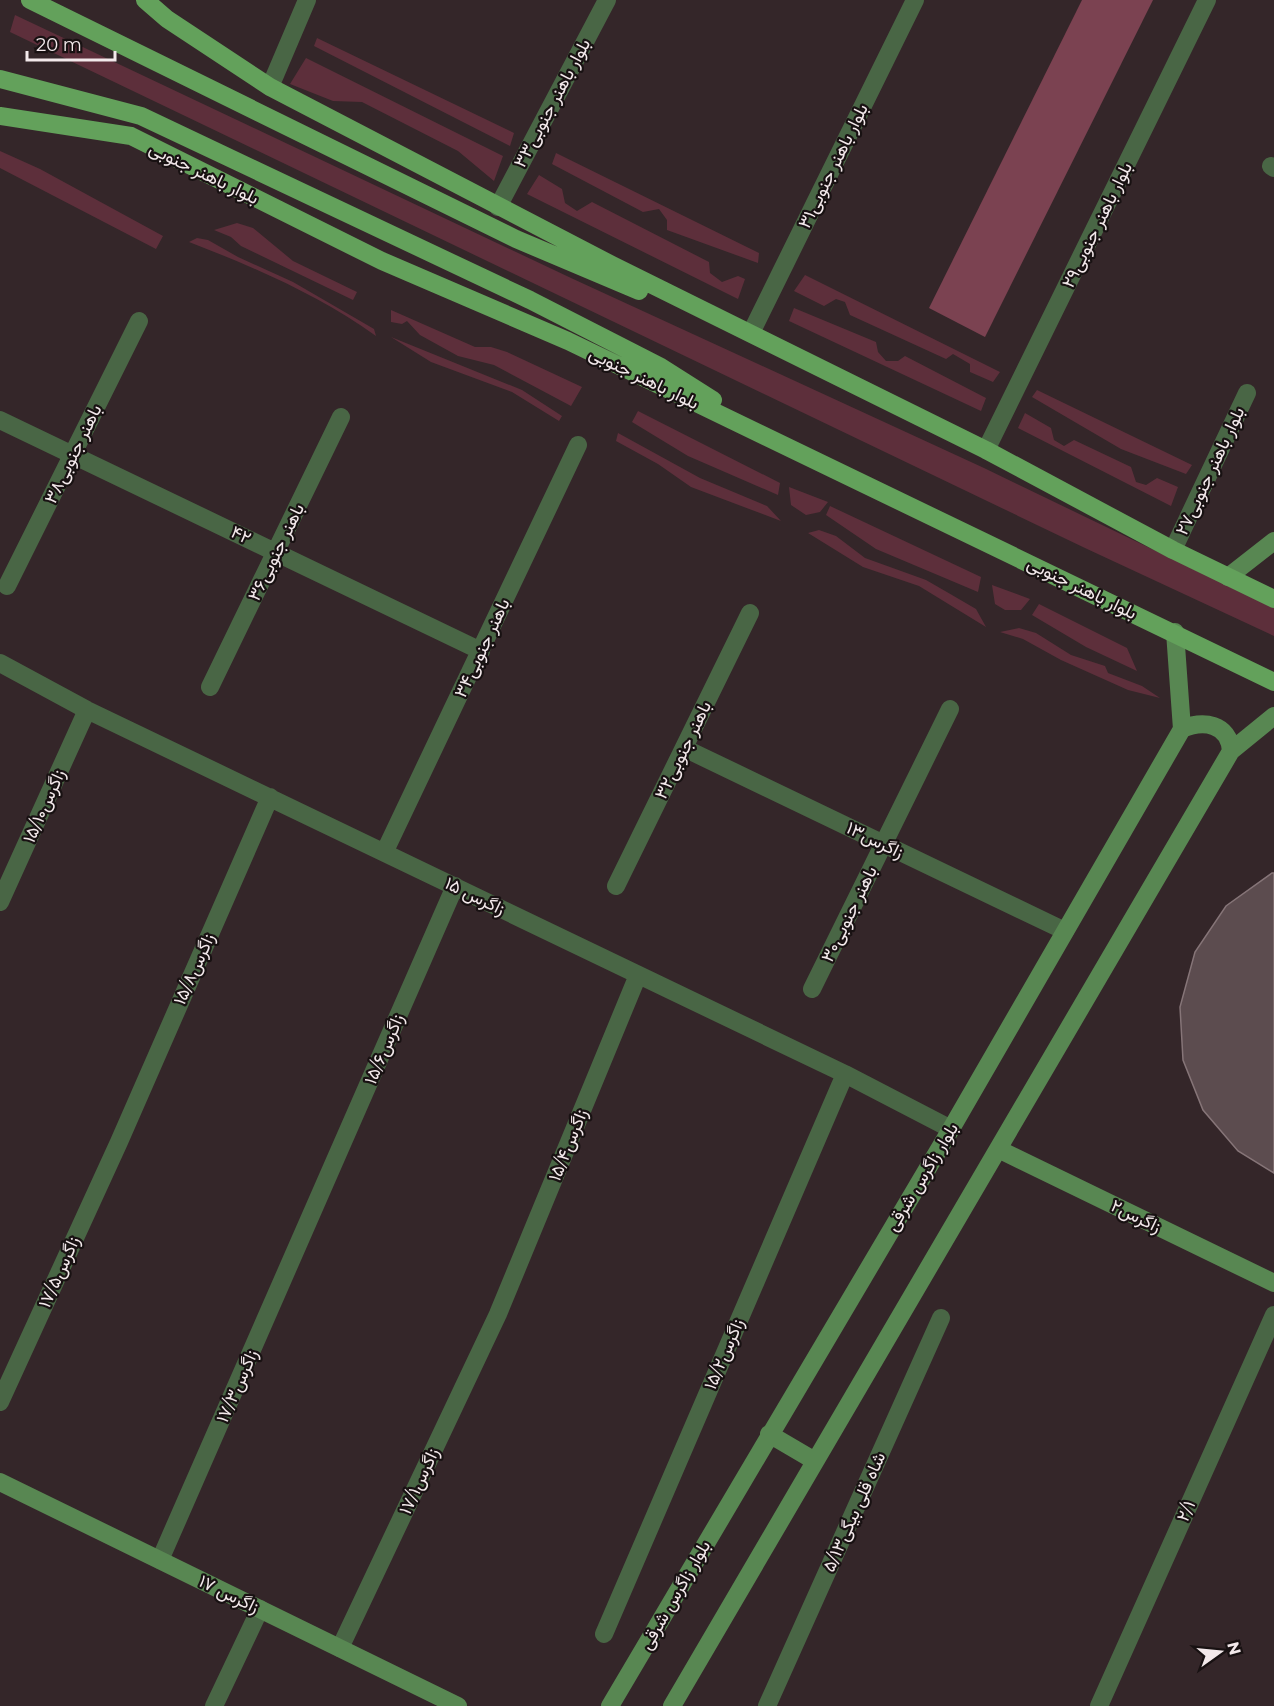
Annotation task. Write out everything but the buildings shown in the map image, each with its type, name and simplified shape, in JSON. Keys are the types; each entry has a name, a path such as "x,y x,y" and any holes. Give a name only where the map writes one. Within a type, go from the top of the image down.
{"main road":[{"path":"32,0 516,239 821,368"},
{"path":"145,0 167,20 270,87 498,207 986,450 1173,550 1274,599"},
{"path":"5,81 141,116 540,305 661,367 786,446"},
{"name":"بلوار باهنر جنوبی","path":"0,116 131,136 382,261 568,341 1175,632 1274,682"},
{"path":"1228,577 1274,541"},
{"path":"1175,632 1182,729 1196,724 1211,724 1227,737 1231,751"},
{"path":"672,1706 1231,751 1274,716"},
{"name":"بلوار زاگرس شرقی","path":"610,1706 951,1129 1182,729"},
{"name":"زاگرس۲","path":"998,1149 1274,1283"},
{"path":"769,1434 815,1461"},
{"name":"زاگرس ۱۷","path":"0,1482 458,1706"}],"street":[{"path":"270,87 307,0"},
{"name":"بلوار باهنر جنوبی۳۳","path":"498,207 607,0"},
{"name":"بلوار باهنر جنوبی۳۱","path":"751,333 915,0"},
{"name":"بلوار باهنر جنوبی۲۹","path":"986,450 1207,0"},
{"name":"باهنر جنوبی۳۸","path":"7,586 139,321"},
{"name":"بلوار باهنر جنوبی۲۷","path":"1173,550 1247,393"},
{"name":"باهنر جنوبی۳۶","path":"210,687 341,417"},
{"name":"۴۲","path":"0,420 481,651"},
{"name":"باهنر جنوبی۳۴","path":"385,851 578,445"},
{"name":"باهنر جنوبی۳۲","path":"616,886 750,613"},
{"name":"زاگرس ۱۵","path":"0,663 87,710 385,851 845,1074 951,1129"},
{"name":"باهنر جنوبی۳۰","path":"812,989 950,708"},
{"name":"زاگرس۱۵/۱۰","path":"0,902 87,710"},
{"name":"زاگرس۱۳","path":"684,747 1065,932"},
{"name":"زاگرس۱۵/۸","path":"118,1142 270,796"},
{"name":"زاگرس۱۵/۶","path":"314,1212 455,886"},
{"name":"زاگرس۱۵/۴","path":"498,1314 638,975"},
{"name":"زاگرس۱۵/۲","path":"604,1634 845,1074"},
{"name":"زاگرس۱۷/۵","path":"0,1402 118,1142"},
{"name":"زاگرس۱۷/۳","path":"160,1560 314,1212"},
{"name":"زاگرس۱۷/۱","path":"339,1648 498,1314"},
{"name":"۲/۱","path":"1099,1706 1274,1316"},
{"name":"شاه قلی بیگی۵/۱۳","path":"767,1706 941,1318"},
{"path":"214,1706 260,1609"}],"shaded area":[{"path":"1082,0 1153,0 985,337 929,308"},
{"path":"15,15 571,278 984,468 1274,608 1274,636 1085,548 10,32"},
{"path":"317,38 514,133 510,146 314,46"},
{"path":"306,58 503,156 494,181 458,151 362,102 333,101 290,84"},
{"path":"0,151 40,169 163,236 156,249 0,168"},
{"path":"556,153 759,253 758,263 667,230 667,220 659,209 643,212 552,164"},
{"path":"539,175 562,189 565,203 577,211 592,202 709,262 710,273 722,282 738,276 745,279 738,299 527,194"},
{"path":"237,223 253,228 293,261 357,292 353,300 241,246 231,237 214,230"},
{"path":"197,238 208,240 238,257 293,282 374,329 376,336 286,283 189,242"},
{"path":"805,275 1000,372 993,382 970,372 970,364 953,354 946,359 850,315 845,302 836,299 824,306 794,291"},
{"path":"794,308 876,342 878,352 886,361 898,361 905,356 986,398 981,411 789,321"},
{"path":"391,310 475,347 491,347 507,352 582,387 571,406 494,365 458,356 420,335 407,321 402,324 391,322"},
{"path":"391,337 522,390 562,416 559,421 512,392 431,362"},
{"path":"1037,390 1192,465 1186,474 1121,449 1032,397"},
{"path":"638,411 780,483 778,495 688,456 632,422"},
{"path":"1025,413 1051,428 1054,440 1064,446 1074,440 1131,467 1136,482 1146,485 1157,478 1178,487 1171,506 1018,428"},
{"path":"618,433 700,478 767,506 781,521 691,487 658,464 616,441"},
{"path":"789,487 828,502 820,512 806,515 791,505"},
{"path":"830,506 981,577 978,592 876,549 826,515"},
{"path":"819,530 836,536 865,558 926,580 952,595 976,609 986,627 919,586 863,567 808,533"},
{"path":"992,585 1030,599 1021,610 1005,610 995,604"},
{"path":"1039,604 1127,648 1137,671 1086,647 1032,615"},
{"path":"1019,628 1036,633 1071,655 1105,666 1108,673 1142,686 1160,698 1128,690 1061,660 1023,639 1000,632"}]}
